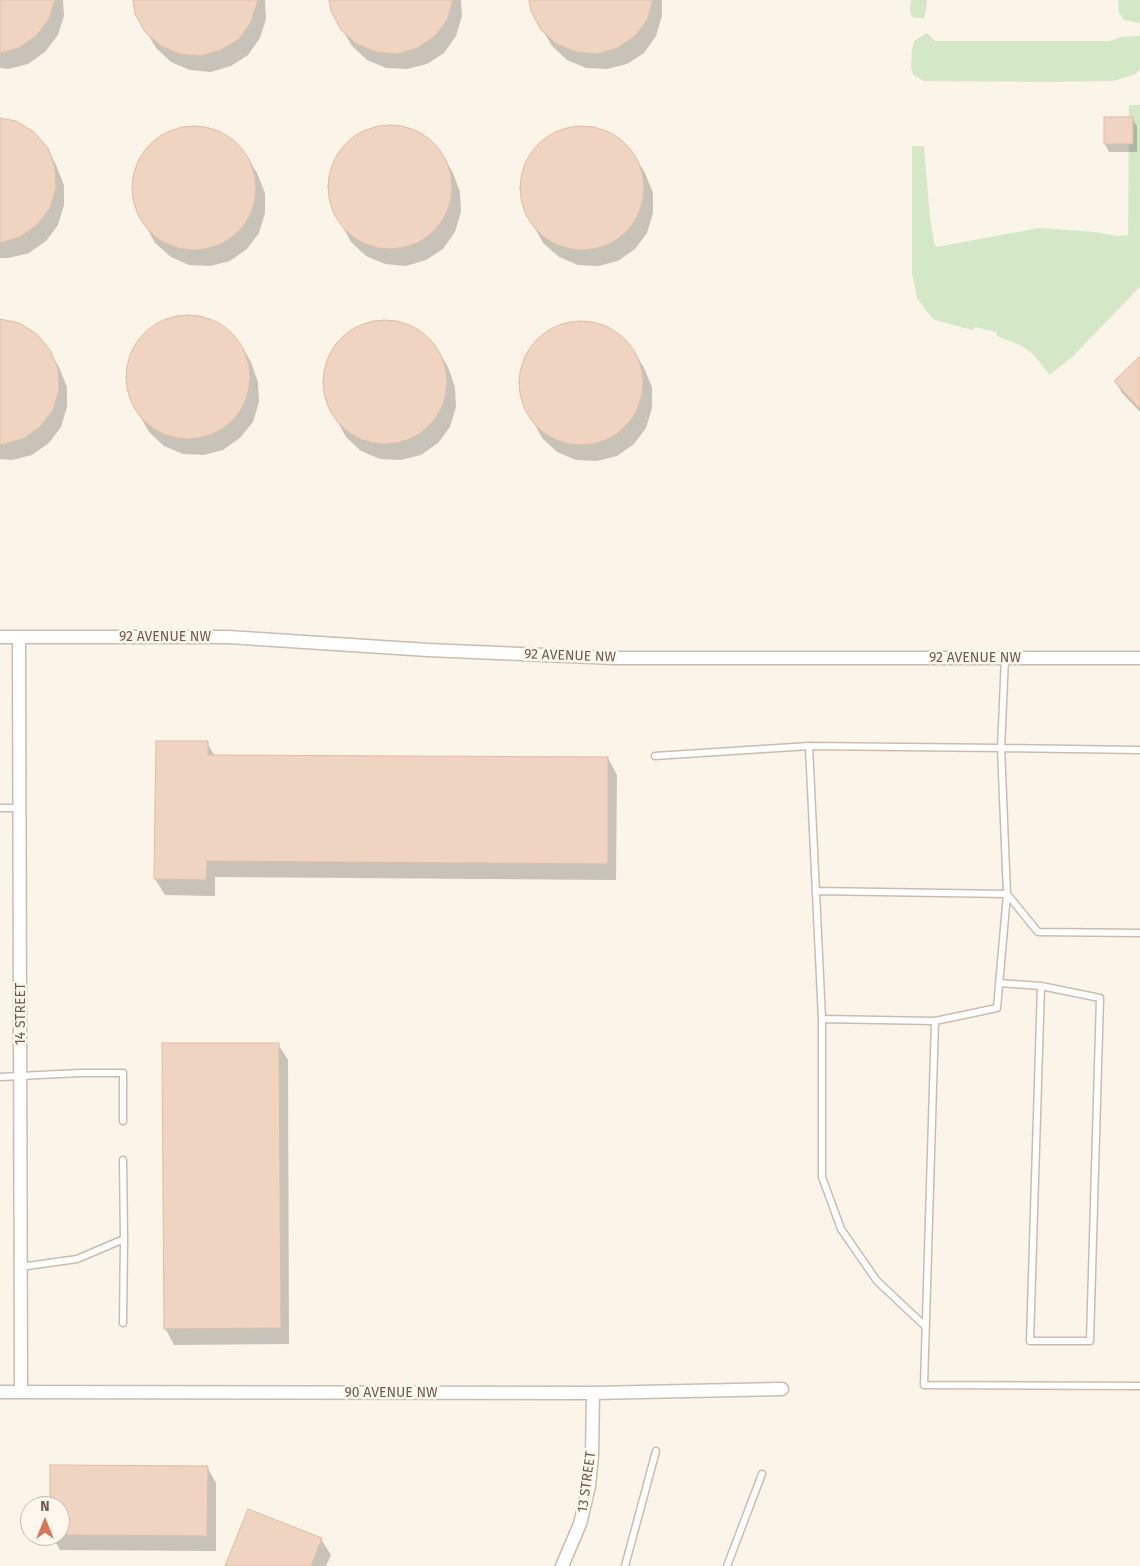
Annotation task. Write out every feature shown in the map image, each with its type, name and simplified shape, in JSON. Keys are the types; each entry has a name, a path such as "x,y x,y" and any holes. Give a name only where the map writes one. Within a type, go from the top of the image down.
{"street":[{"name":"92 AVENUE NW","path":"0,636 228,637 428,650 615,658 1140,658"},
{"name":"14 STREET","path":"19,636 21,1392"},
{"name":"90 AVENUE NW","path":"0,1392 592,1393 782,1388"},
{"name":"13 STREET","path":"562,1566 580,1524 589,1486 592,1456 592,1393"}],"lane":[{"path":"822,1019 935,1021 997,1008 1007,894 1001,748 1005,658"},
{"path":"809,746 822,1019 822,1177 841,1229 877,1281 926,1326"},
{"path":"655,756 809,746 1140,750"},
{"path":"0,808 20,808"},
{"path":"816,891 1007,894 1038,932 1140,933"},
{"path":"999,983 1041,986 1100,998 1090,1341 1030,1341 1041,986"},
{"path":"935,1021 924,1385 1140,1386"},
{"path":"0,1077 123,1073 123,1121"},
{"path":"123,1323 124,1160"},
{"path":"20,1267 77,1260 124,1239"},
{"path":"625,1566 656,1451"},
{"path":"727,1566 762,1474"}],"green space":[{"path":"911,0 927,0 924,18 912,17 910,13"},
{"path":"1118,0 1140,0 1140,23 1124,20 1119,13"},
{"path":"927,33 935,41 1110,41 1121,37 1140,36 1140,69 1136,74 1113,81 924,81 913,75 911,67 912,50 914,41"},
{"path":"1129,105 1140,105 1140,287 1073,356 1050,375 1033,354 1022,346 997,336 996,332 975,327 973,330 935,320 917,298 912,273 912,146 924,146 930,219 936,247 1039,228 1095,232 1118,236 1128,235"}],"building":[{"path":"0,0 55,0 49,19 36,36 19,48 0,53"},
{"path":"133,0 258,0 251,22 239,39 221,50 201,56 180,54 161,46 145,32 135,14"},
{"path":"329,0 453,0 447,20 435,36 417,48 397,54 376,52 357,44 341,30 331,11"},
{"path":"529,0 653,0 647,20 635,36 617,48 597,54 576,52 557,44 541,30 531,11"},
{"path":"1104,117 1133,117 1133,144 1104,144"},
{"path":"0,118 16,121 34,132 48,148 55,167 56,188 50,208 37,225 20,237 0,243"},
{"path":"390,125 414,129 434,143 448,163 452,187 448,211 434,231 414,245 390,249 366,245 346,231 332,211 328,187 332,163 346,143 366,129"},
{"path":"194,126 218,130 238,144 252,164 256,188 252,212 238,232 218,246 194,250 170,246 150,232 136,212 132,188 136,164 150,144 170,130"},
{"path":"582,126 606,130 626,144 640,164 644,188 640,212 626,232 606,246 582,250 558,246 538,232 524,212 520,188 524,164 538,144 558,130"},
{"path":"188,315 212,319 232,333 246,353 250,377 246,401 232,421 212,435 188,439 164,435 144,421 130,401 126,377 130,353 144,333 164,319"},
{"path":"0,319 19,323 37,334 50,350 58,369 59,390 53,410 40,427 23,439 0,445"},
{"path":"385,320 409,324 429,338 443,358 447,382 443,406 429,426 409,440 385,444 361,440 341,426 327,406 323,382 327,358 341,338 361,324"},
{"path":"581,321 605,325 625,339 639,359 643,383 639,407 625,427 605,441 581,445 557,441 537,427 523,407 519,383 523,359 537,339 557,325"},
{"path":"1140,356 1140,409 1114,381"},
{"path":"156,741 208,741 208,755 608,757 608,864 207,861 206,880 154,879"},
{"path":"162,1043 279,1043 281,1328 164,1329"},
{"path":"50,1465 208,1466 207,1536 70,1535 70,1496 50,1496"},
{"path":"248,1509 322,1538 311,1566 225,1566"}]}
